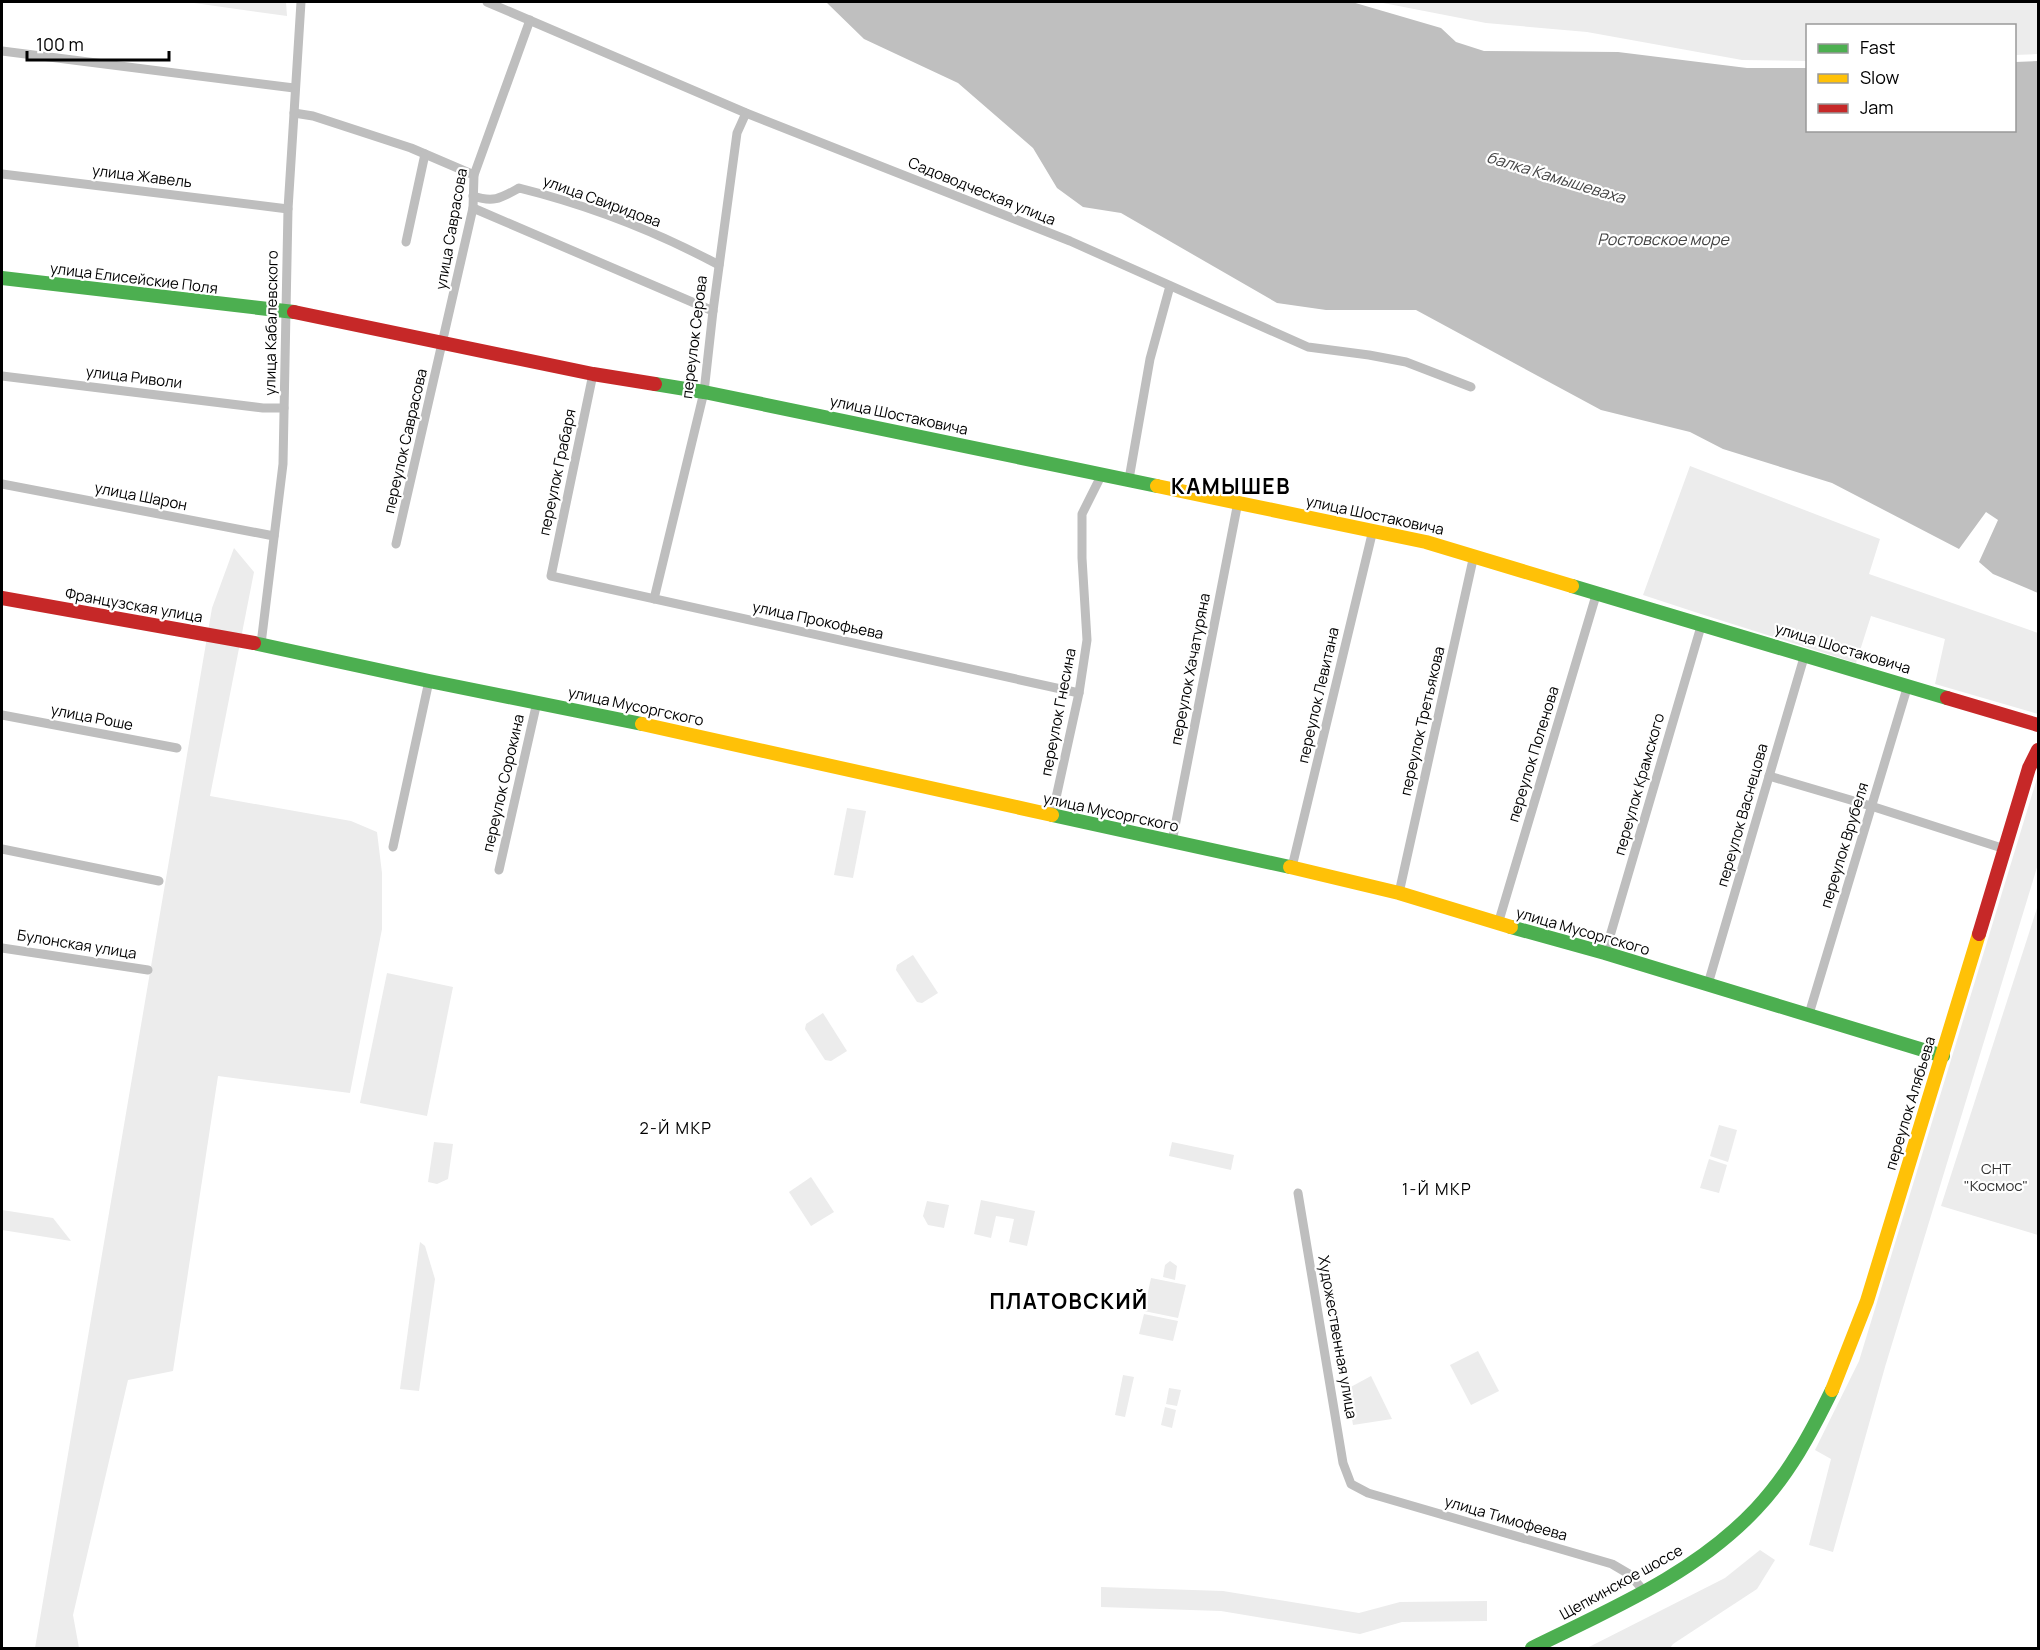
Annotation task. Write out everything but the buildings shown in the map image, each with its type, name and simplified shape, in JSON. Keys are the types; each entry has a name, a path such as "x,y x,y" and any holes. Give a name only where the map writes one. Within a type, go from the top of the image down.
{"street":[{"name":"улица Кабалевского","path":"261,644 283,464 287,311 283,209 294,113 301,2"},
{"name":"Садоводческая улица","path":"487,2 746,113 1070,242 1308,348 1369,354 1406,362 1471,387"},
{"name":"улица Саврасова","path":"443,344 473,208 474,176 530,20"},
{"path":"2,51 294,88"},
{"path":"294,113 313,116 425,154 474,176"},
{"name":"переулок Серова","path":"654,599 704,392 737,133 746,113"},
{"path":"406,242 425,154"},
{"name":"улица Жавель","path":"2,174 283,209"},
{"name":"улица Свиридова","path":"473,196 498,200 519,188 558,198 693,251 719,265"},
{"path":"473,208 713,311"},
{"name":"улица Елисейские Поля","path":"2,278 287,311"},
{"path":"1129,479 1150,359 1170,286"},
{"name":"улица Шостаковича","path":"287,311 593,374 704,392 1426,542 2038,725"},
{"name":"переулок Саврасова","path":"396,544 443,344"},
{"name":"переулок Грабаря","path":"551,576 593,374"},
{"name":"улица Риволи","path":"2,376 262,408 284,408"},
{"name":"переулок Гнесина","path":"1052,816 1088,640 1082,558 1082,514 1102,474"},
{"name":"улица Шарон","path":"2,484 274,536"},
{"name":"переулок Хачатуряна","path":"1172,842 1238,502"},
{"name":"переулок Левитана","path":"1292,867 1373,530"},
{"name":"переулок Третьякова","path":"1399,893 1474,555"},
{"name":"улица Прокофьева","path":"551,576 1078,693"},
{"name":"переулок Поленова","path":"1498,924 1597,592"},
{"name":"Французская улица","path":"2,598 261,644"},
{"name":"переулок Крамского","path":"1605,953 1702,623"},
{"name":"улица Мусоргского","path":"261,644 1292,867 1399,893 1943,1056"},
{"name":"переулок Васнецова","path":"1708,984 1805,654"},
{"path":"393,847 429,681"},
{"name":"переулок Врубеля","path":"1809,1014 1908,685"},
{"name":"переулок Сорокина","path":"499,870 537,702"},
{"name":"улица Роше","path":"2,715 177,748"},
{"name":"переулок Алябьева","path":"1795,1460 1827,1401 1854,1336 1943,1056 2029,768 2038,750"},
{"path":"1769,776 2005,849"},
{"path":"2,849 159,881"},
{"name":"Булонская улица","path":"2,948 148,970"},
{"name":"Художественная улица","path":"1298,1193 1343,1463 1351,1485"},
{"name":"Щепкинское шоссе","path":"1532,1648 1644,1591 1696,1560 1736,1528 1775,1487 1795,1460"},
{"name":"улица Тимофеева","path":"1351,1485 1368,1493 1612,1564 1629,1574 1644,1591"}],"green space":[{"path":"187,2 286,2 287,16"},
{"path":"1378,2 2038,2 2038,54 2016,55 2016,24 1806,24 1806,61 1742,60 1587,32 1486,23"},
{"path":"1690,466 1880,539 1869,574 2038,633 2038,714 1935,684 1945,639 1871,616 1856,663 1643,595"},
{"path":"234,548 254,572 210,796 351,821 377,832 382,873 382,929 350,1093 218,1076 173,1371 128,1380 73,1615 79,1648 35,1648 212,608"},
{"path":"2038,775 2038,864 1885,1367 1833,1552 1809,1545 1831,1459 1815,1450 1859,1361"},
{"path":"847,808 866,811 853,878 834,875"},
{"name":"СНТ \"Космос\"","path":"2038,905 2038,1235 1941,1206"},
{"path":"913,955 938,993 922,1003 917,1002 896,970 897,965"},
{"path":"387,973 453,987 427,1116 360,1103"},
{"path":"823,1013 847,1051 831,1061 825,1060 805,1029 806,1024"},
{"path":"1719,1125 1737,1130 1728,1162 1710,1156"},
{"path":"434,1142 453,1144 448,1179 437,1184 428,1182"},
{"path":"1172,1142 1234,1155 1231,1170 1169,1156"},
{"path":"1709,1159 1727,1165 1719,1193 1700,1188"},
{"path":"811,1177 834,1212 811,1226 789,1192"},
{"path":"981,1200 1035,1211 1027,1246 1009,1242 1014,1219 996,1216 991,1238 974,1234"},
{"path":"927,1201 949,1205 944,1228 928,1225 923,1216"},
{"path":"2,1210 53,1218 71,1241 2,1230"},
{"path":"420,1242 425,1246 435,1279 419,1391 400,1389"},
{"path":"1170,1261 1177,1266 1175,1280 1163,1277 1165,1265"},
{"path":"1151,1278 1186,1285 1178,1318 1144,1311"},
{"path":"1144,1314 1178,1321 1173,1341 1139,1334"},
{"path":"1478,1351 1499,1391 1471,1405 1450,1365"},
{"path":"1123,1375 1134,1377 1125,1417 1115,1415"},
{"path":"1371,1376 1392,1419 1353,1425 1347,1389"},
{"path":"1169,1388 1181,1390 1177,1406 1166,1404"},
{"path":"1165,1407 1176,1410 1172,1428 1161,1425"},
{"path":"1760,1550 1775,1560 1757,1589 1670,1648 1587,1648 1725,1578"},
{"path":"1101,1587 1223,1591 1359,1613 1400,1602 1487,1601 1487,1621 1402,1622 1360,1634 1221,1611 1101,1607"}],"water":[{"name":"Ростовское море","path":"826,2 1352,2 1441,28 1456,42 1484,51 1618,52 1747,68 1806,68 1806,132 2016,132 2016,62 2038,61 2038,593 1993,574 1979,562 1998,520 1986,512 1959,549 1832,483 1723,449 1690,432 1601,410 1416,310 1326,310 1277,303 1121,213 1083,207 1057,188 1033,148 958,83 864,39"}],"traffic: fast":[{"path":"2,278 294,312"},
{"path":"655,384 704,392 1157,486"},
{"path":"1572,586 1947,698"},
{"path":"254,643 642,724"},
{"path":"1052,815 1290,867"},
{"path":"1511,927 1605,953 1943,1056"},
{"path":"1532,1648 1651,1588 1706,1553 1732,1532 1779,1482 1832,1390"}],"traffic: slow":[{"path":"1157,486 1426,542 1572,586"},
{"path":"642,724 1052,815"},
{"path":"1290,867 1399,893 1511,927"},
{"path":"1832,1390 1867,1301 1979,934"}],"traffic: jam":[{"path":"294,312 593,374 655,384"},
{"path":"2,598 254,643"},
{"path":"1947,698 2038,725"},
{"path":"1979,934 2029,768 2038,750"}],"district":[{"name":"КАМЫШЕВ","path":"1231,486"},
{"name":"2-Й МКР","path":"676,1128"},
{"name":"1-Й МКР","path":"1437,1189"},
{"name":"ПЛАТОВСКИЙ","path":"1069,1301"}],"water label":[{"name":"балка Камышеваха","path":"1556,177"}]}
